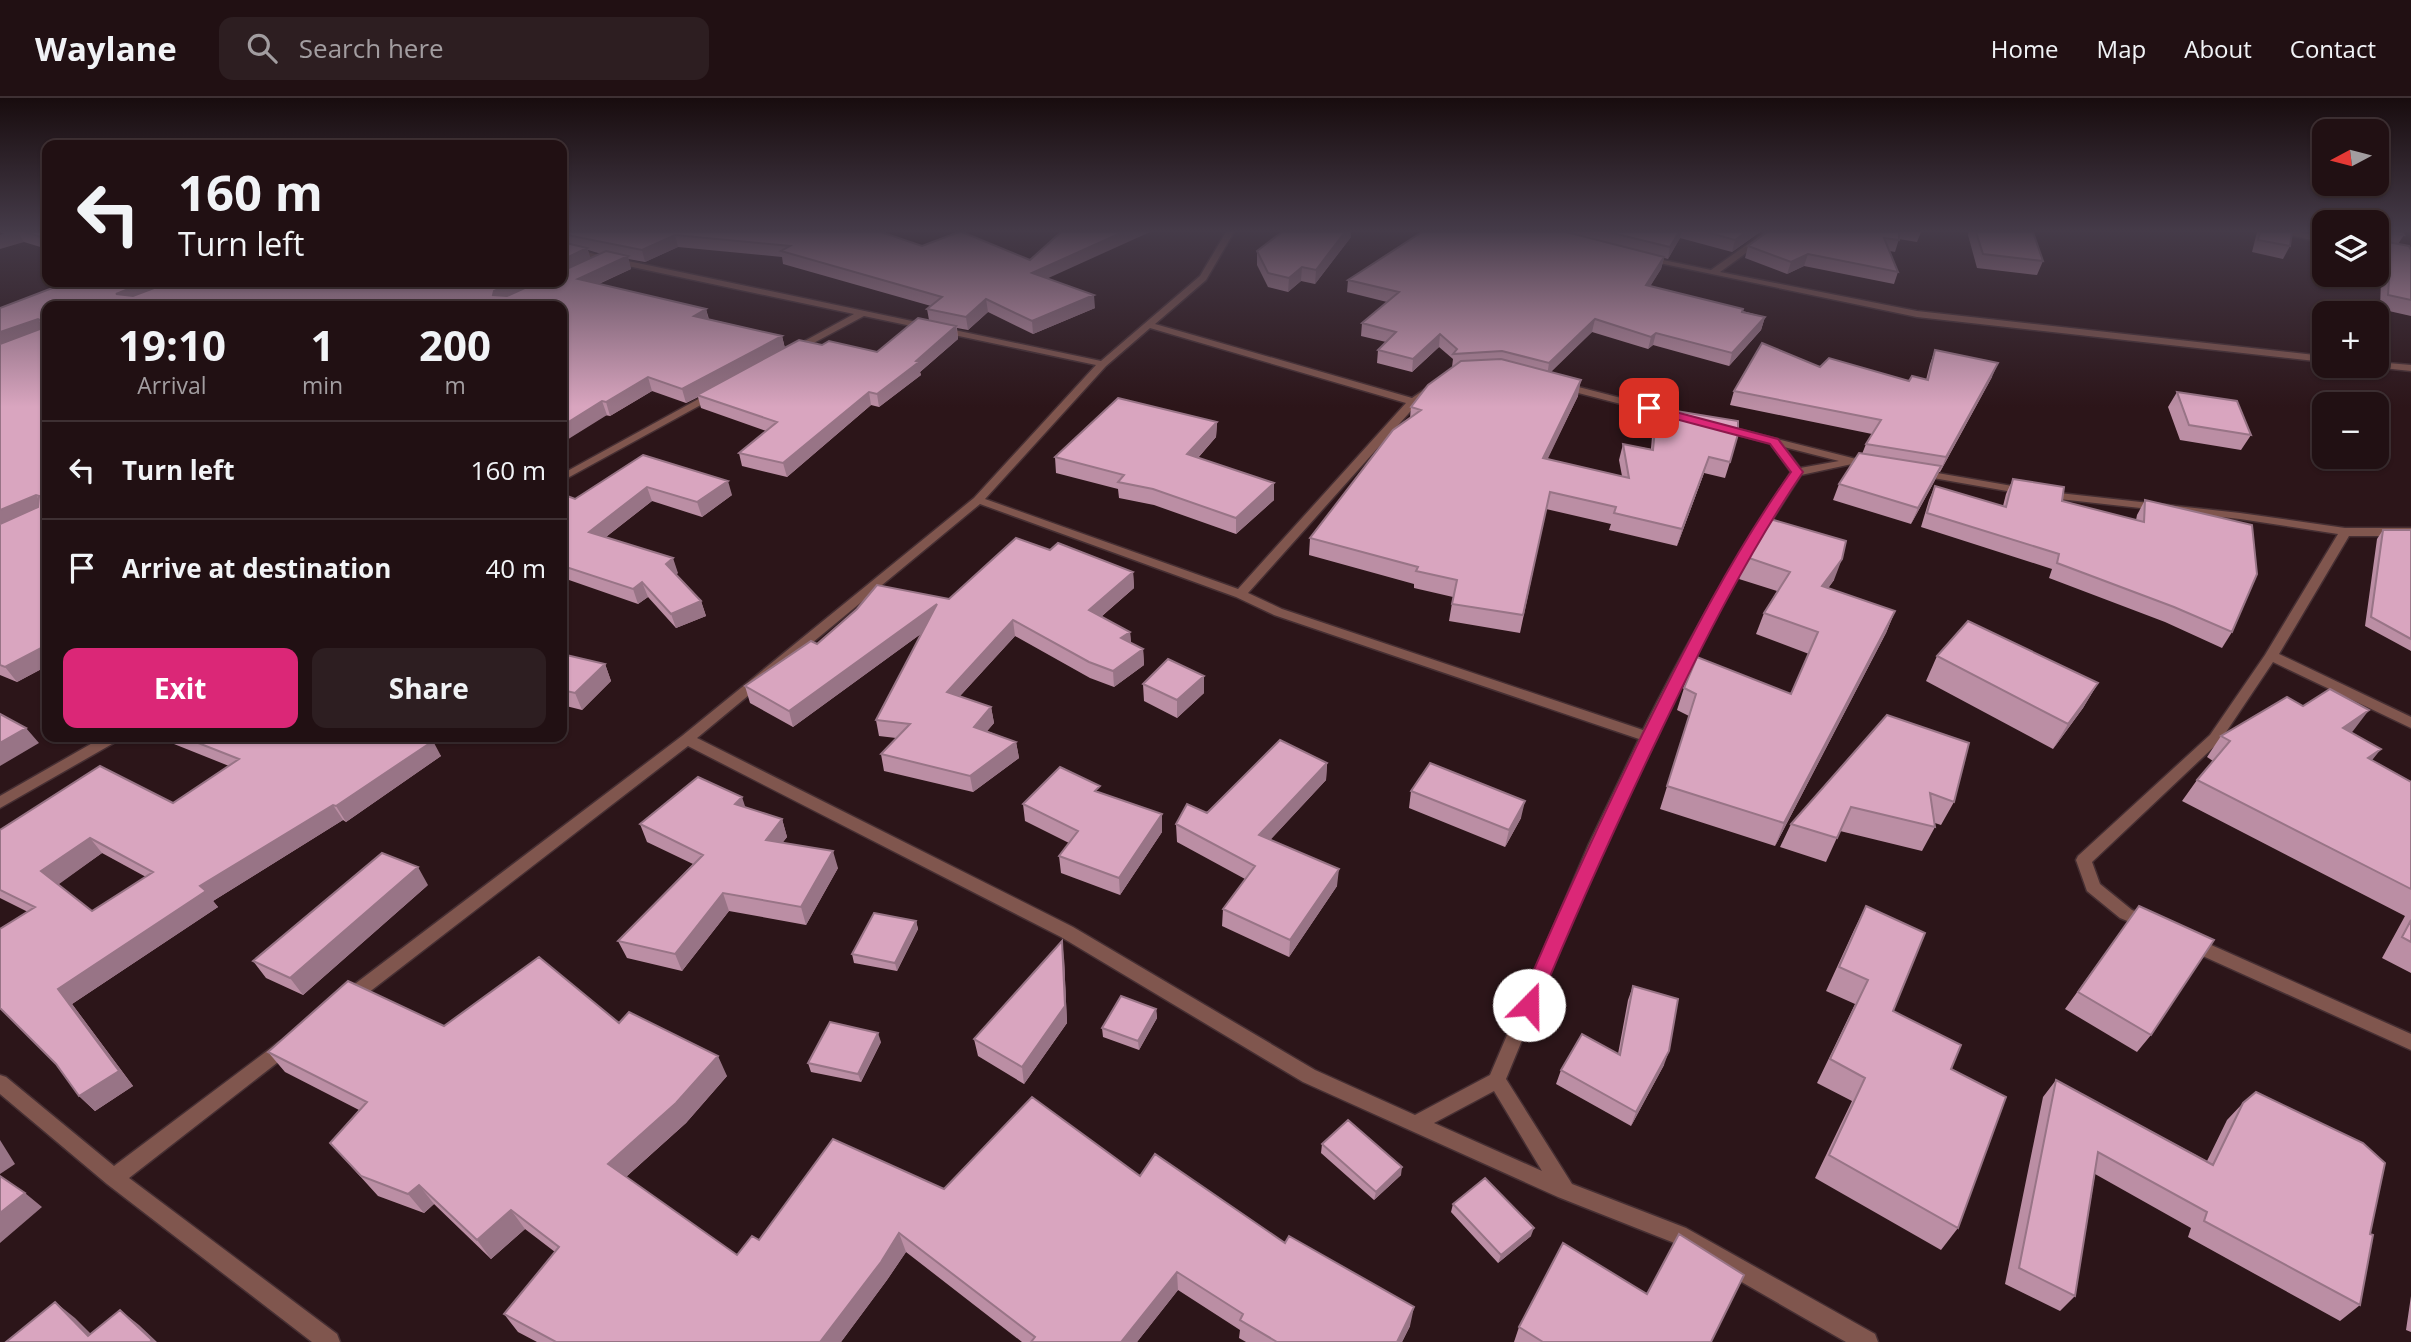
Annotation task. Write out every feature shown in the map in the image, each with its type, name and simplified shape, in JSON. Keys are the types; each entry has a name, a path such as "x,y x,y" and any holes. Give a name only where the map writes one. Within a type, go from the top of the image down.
{"street":[{"path":"757,290 1104,363"},
{"path":"335,1009 687,739 978,500 1104,363 1189,290"},
{"path":"1797,290 1917,314 2312,358"},
{"path":"779,358 863,313"},
{"path":"1150,325 1413,402"},
{"path":"2389,366 2411,368"},
{"path":"1240,594 1413,402 1445,379"},
{"path":"1552,383 1683,417"},
{"path":"567,475 720,390"},
{"path":"1709,424 1852,463 1888,468"},
{"path":"1774,441 1797,472"},
{"path":"1415,1124 1497,1080 1580,880 1696,640 1756,531 1797,472 1852,463"},
{"path":"1912,472 2041,494 2241,516 2345,532 2411,532"},
{"path":"978,500 1240,594 1278,612 1648,737"},
{"path":"2345,532 2271,656 2215,738 2084,860 2093,887 2126,914 2411,1042"},
{"path":"2271,656 2411,723"},
{"path":"687,739 1067,932 1309,1076 1565,1191 1679,1236 1867,1342"},
{"path":"0,803 105,742"},
{"path":"114,1178 302,1035"},
{"path":"1497,1080 1565,1191"},
{"path":"0,1083 114,1178 329,1342"}],"building":[{"path":"47,290 126,290 116,294 133,296 149,290 496,290 493,295 507,296 520,290 625,290 706,309 694,316 782,336 682,389 648,377 567,423 567,301 42,301 42,321 38,319 0,332 0,308"},
{"path":"918,290 1080,290 1094,295 1032,321 986,299 966,317 927,309 942,297"},
{"path":"1391,290 1666,290 1765,317 1732,353 1656,333 1651,337 1595,319 1549,363 1502,351 1453,354 1457,349 1440,334 1413,359 1378,350 1396,332 1362,323 1399,292"},
{"path":"2388,290 2411,290 2411,300 2388,295"},
{"path":"918,318 956,326 916,361 919,362 877,394 869,392 783,463 739,453 777,422 697,395 799,340 822,345 829,341 877,352"},
{"path":"42,321 42,648 5,667 0,665 0,524 38,507 39,496 0,510 0,344 40,329"},
{"path":"1762,343 1820,367 1829,358 1909,381 1912,376 1928,380 1935,350 1998,363 1946,457 1866,444 1881,420 1734,391"},
{"path":"1501,359 1581,380 1543,458 1629,478 1623,444 1653,450 1657,408 1738,421 1738,434 1730,462 1709,457 1682,529 1614,513 1616,507 1550,492 1523,615 1452,604 1457,580 1416,571 1418,567 1310,538 1393,430 1421,410 1411,407 1428,385 1461,361"},
{"path":"2177,392 2237,401 2251,435 2189,425"},
{"path":"1118,398 1217,422 1187,454 1274,483 1236,518 1153,489 1118,482 1124,475 1055,457"},
{"path":"1859,453 1941,466 1918,508 1839,484"},
{"path":"643,455 728,481 697,502 647,487 589,532 673,558 666,564 701,601 671,614 642,582 633,589 567,568 567,496 575,499"},
{"path":"2013,479 2064,487 2062,501 2144,522 2145,500 2252,525 2257,574 2232,632 2057,563 2059,554 1927,513 1935,486 2006,507"},
{"path":"1770,519 1846,541 1842,559 1822,586 1895,611 1784,823 1667,786 1696,694 1684,688 1697,657 1791,694 1818,632 1764,613 1790,572 1746,557"},
{"path":"2383,530 2411,530 2411,639 2371,617"},
{"path":"1016,538 1050,550 1058,543 1133,572 1089,610 1130,632 1121,638 1143,649 1113,671 1089,662 1013,620 947,692 991,707 974,727 1016,742 970,776 881,754 910,724 876,720 937,604 789,711 745,686 811,641 817,644 857,609 877,585 949,599"},
{"path":"1968,621 2098,683 2068,724 1937,656"},
{"path":"567,655 605,664 575,693 567,691"},
{"path":"1168,659 1204,676 1177,700 1143,684"},
{"path":"2330,689 2369,710 2343,728 2381,749 2368,758 2411,782 2411,889 2197,780 2230,741 2221,736 2287,697 2303,706"},
{"path":"0,714 26,728 0,743"},
{"path":"1887,715 1969,743 1954,802 1930,793 1935,827 1851,807 1837,838 1791,824"},
{"path":"1280,740 1327,763 1259,835 1339,869 1290,940 1223,909 1255,866 1176,824 1187,804 1207,813"},
{"path":"196,742 432,742 336,806 333,805 200,886 206,891 58,989 119,1071 79,1096 56,1064 0,1008 0,929 35,907 0,890 0,830 100,766 173,803 239,759","holes":["90,838 153,872 92,911 41,871"]},
{"path":"1430,763 1525,801 1509,830 1411,791"},
{"path":"1060,767 1100,786 1095,791 1162,814 1119,878 1059,856 1078,831 1023,804"},
{"path":"698,777 742,797 735,804 782,819 766,840 833,851 801,907 723,893 675,954 618,941 703,855 640,824"},
{"path":"382,853 418,867 290,978 253,961"},
{"path":"1866,906 1925,933 1893,1011 1961,1045 1951,1069 2006,1097 1958,1228 1829,1155 1865,1078 1830,1059 1868,980 1839,967"},
{"path":"2139,906 2214,940 2151,1035 2078,992"},
{"path":"874,913 916,921 895,963 852,954"},
{"path":"2411,920 2411,942 2402,937"},
{"path":"1062,941 1065,1006 1022,1067 974,1039"},
{"path":"539,957 619,1023 629,1012 718,1056 676,1103 608,1164 737,1255 752,1236 759,1240 833,1139 944,1189 1032,1097 1140,1176 1155,1154 1285,1243 1289,1236 1414,1307 1397,1342 1277,1342 1240,1320 1243,1314 1177,1272 1121,1342 1031,1342 1035,1337 899,1233 881,1262 820,1342 556,1342 504,1314 559,1247 511,1210 477,1240 419,1185 408,1194 361,1176 330,1143 367,1102 268,1052 348,981 444,1026"},
{"path":"1633,986 1678,999 1669,1051 1636,1112 1561,1070 1582,1034 1620,1055"},
{"path":"1121,996 1156,1009 1138,1041 1102,1028"},
{"path":"830,1022 878,1033 858,1074 808,1063"},
{"path":"2056,1080 2213,1165 2243,1103 2256,1092 2363,1143 2385,1163 2370,1234 2373,1235 2360,1305 2204,1221 2207,1212 2098,1152 2075,1296 2019,1268"},
{"path":"1348,1120 1402,1167 1376,1192 1322,1144"},
{"path":"0,1176 25,1193 0,1213"},
{"path":"1485,1178 1534,1228 1501,1255 1453,1204"},
{"path":"1679,1234 1744,1275 1711,1342 1543,1342 1519,1327 1563,1243 1647,1294"},
{"path":"55,1302 88,1336 120,1310 152,1340 6,1342"}],"route":[{"path":"1529,1005 1580,880 1696,640 1756,531 1797,472 1774,441 1649,408"}]}
